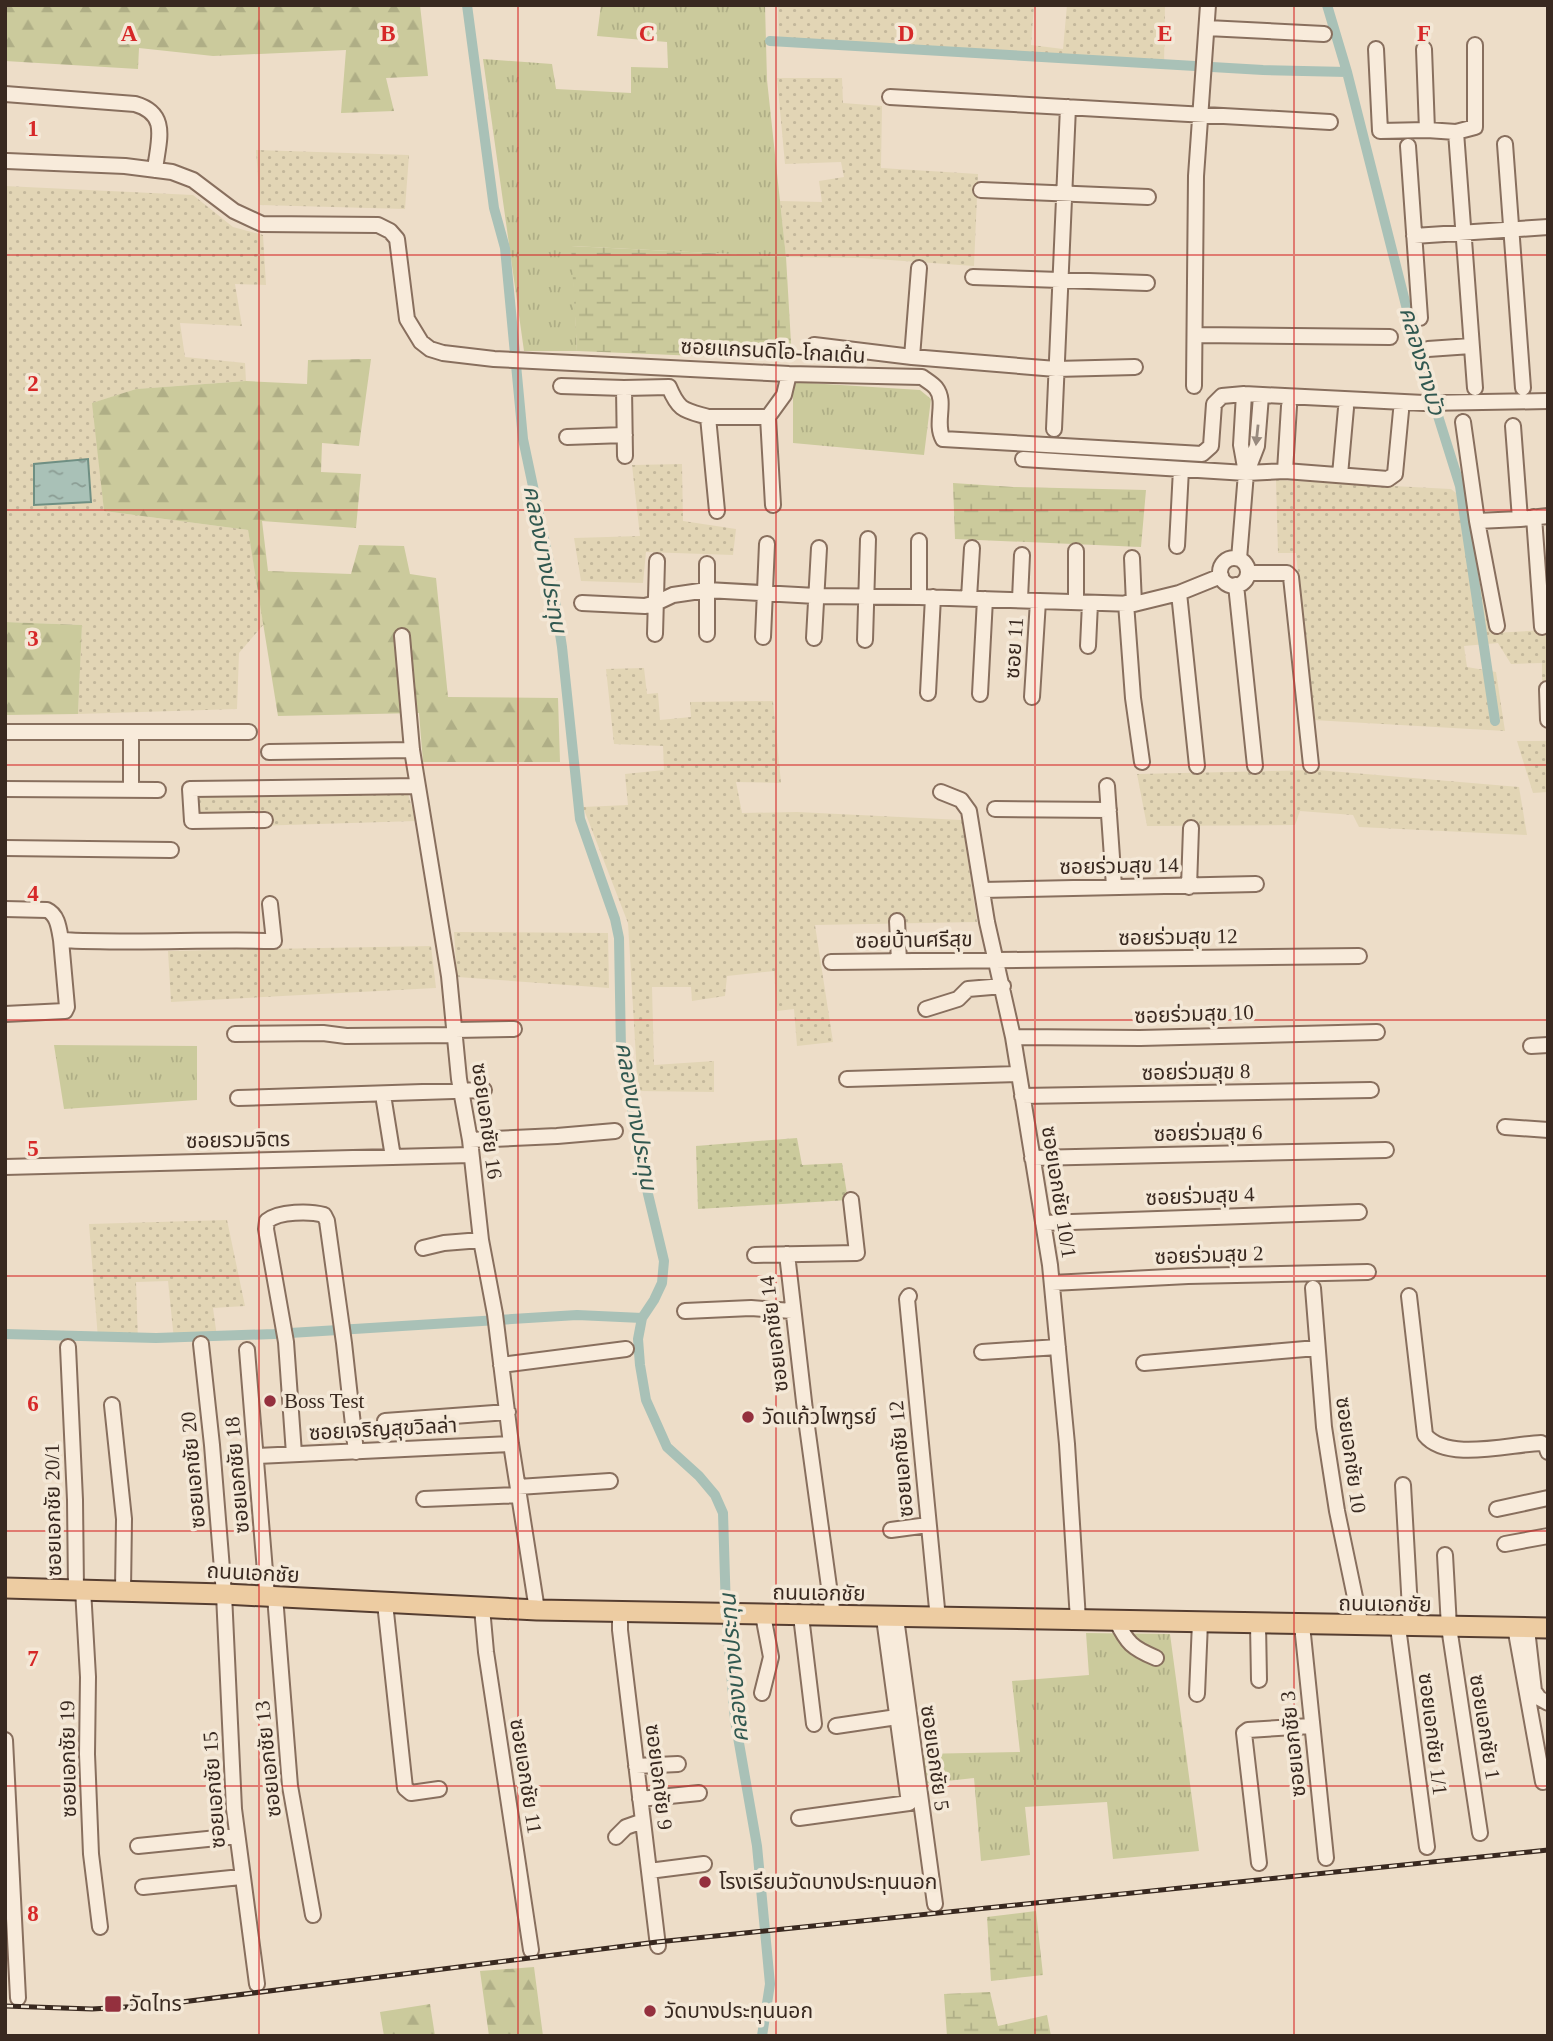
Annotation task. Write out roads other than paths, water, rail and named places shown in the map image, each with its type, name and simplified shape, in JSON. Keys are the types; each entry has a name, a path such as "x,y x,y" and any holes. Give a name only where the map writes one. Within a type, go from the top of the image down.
{"main road":[{"name":"ถนนเอกชัย","path":"5,1588 224,1594 537,1610 1548,1628"}],"street":[{"path":"1195,386 1196,177 1209,5"},
{"path":"1207,28 1324,34"},
{"path":"1376,49 1380,131 1456,132 1475,127 1475,45"},
{"path":"1424,49 1427,130"},
{"path":"5,94 135,104 149,108 159,127 155,170"},
{"path":"890,97 1330,122"},
{"path":"1054,429 1068,107"},
{"path":"1456,132 1475,388"},
{"path":"1506,144 1523,388"},
{"path":"1408,146 1420,318"},
{"name":"ซอยแกรนดิโอ-โกลเด้น","path":"7,161 125,166 172,173 193,180 234,211 262,224 378,225 390,231 397,239 407,319 421,342 430,349 443,353 494,359 922,377 936,387 940,397 939,432 943,439 1202,454 1211,446 1215,401 1222,396 1244,394 1424,403 1548,401"},
{"path":"981,190 1148,197"},
{"path":"1414,236 1548,227"},
{"path":"912,357 919,268"},
{"path":"973,276 1147,283"},
{"path":"1195,335 1390,337"},
{"path":"814,345 912,357 1056,369 1135,367"},
{"path":"1428,349 1471,345"},
{"path":"773,505 768,417 784,395 789,373"},
{"path":"561,386 669,387 676,404 685,410 708,417 768,417"},
{"path":"624,388 625,456"},
{"path":"1239,559 1246,473 1241,445 1244,394"},
{"path":"1246,473 1256,446 1261,396"},
{"path":"1285,471 1289,406"},
{"path":"1340,475 1346,408"},
{"path":"1023,459 1246,473 1285,471 1388,480 1393,478 1401,411"},
{"path":"708,417 717,511"},
{"path":"1463,422 1477,521 1497,626"},
{"path":"1513,426 1534,517 1542,627"},
{"path":"567,437 625,435"},
{"path":"1177,547 1181,469"},
{"path":"1477,521 1534,517"},
{"path":"865,640 868,539"},
{"path":"919,541 926,597 928,693"},
{"path":"763,637 767,544"},
{"path":"814,638 819,548"},
{"path":"969,598 972,548"},
{"path":"1076,551 1088,646"},
{"path":"1020,599 1022,555"},
{"path":"1132,558 1130,604 1133,698 1142,762"},
{"path":"1239,559 1245,563 1248,573 1246,580 1236,585 1229,584 1221,576 1220,569 1225,561 1239,559"},
{"path":"655,634 657,561"},
{"path":"707,564 707,634"},
{"path":"1248,573 1287,573 1291,577 1311,765"},
{"path":"582,604 645,606 673,595 707,590 816,596 1020,599 1130,604 1179,593 1221,576"},
{"path":"1236,585 1255,766"},
{"path":"1179,593 1198,766"},
{"path":"980,694 985,599"},
{"name":"ซอย 11","path":"1032,697 1038,601"},
{"name":"ซอยเอกชัย 16","path":"402,636 412,750 450,976 461,1090 470,1140 481,1240 495,1314 511,1444 537,1610"},
{"path":"1547,689 1548,720"},
{"path":"5,732 249,732"},
{"path":"131,732 131,789"},
{"path":"269,752 412,750"},
{"path":"265,820 192,821 190,789 418,786"},
{"path":"1107,786 1114,886"},
{"path":"5,789 158,790"},
{"name":"ซอยเอกชัย 10/1","path":"941,792 955,795 969,811 982,890 1013,1037 1052,1283 1074,1540 1078,1620"},
{"path":"995,809 1109,810"},
{"path":"1189,887 1191,828"},
{"path":"5,848 170,850"},
{"name":"ซอยร่วมสุข 14","path":"982,890 1256,884"},
{"path":"61,940 143,943 195,939 274,941 270,904"},
{"path":"5,909 47,910 55,916 61,940 67,1007 65,1011 5,1014"},
{"path":"897,920 899,961"},
{"name":"ซอยร่วมสุข 12","path":"997,959 1359,956"},
{"name":"ซอยบ้านศรีสุข","path":"831,962 997,959"},
{"path":"926,1009 958,999 968,989 1003,986"},
{"path":"235,1034 323,1033 346,1036 514,1029"},
{"name":"ซอยร่วมสุข 10","path":"1013,1037 1140,1038 1377,1032"},
{"path":"1531,1046 1548,1045"},
{"path":"847,1079 1019,1074"},
{"path":"238,1098 484,1090"},
{"name":"ซอยร่วมสุข 8","path":"1022,1096 1371,1090"},
{"path":"384,1101 393,1157"},
{"path":"1505,1127 1548,1130"},
{"path":"470,1140 615,1131"},
{"name":"ซอยร่วมสุข 6","path":"1032,1158 1386,1150"},
{"name":"ซอยรวมจิตร","path":"5,1167 471,1156"},
{"path":"755,1255 857,1253 851,1200"},
{"name":"ซอยร่วมสุข 4","path":"1043,1223 1359,1212"},
{"path":"294,1454 286,1342 266,1229 267,1221 274,1215 317,1213 324,1215 327,1221 356,1452"},
{"path":"423,1248 481,1240"},
{"name":"ซอยเอกชัย 14","path":"787,1254 792,1311 833,1616"},
{"name":"ซอยร่วมสุข 2","path":"1052,1283 1188,1276 1368,1272"},
{"name":"ซอยเอกชัย 10","path":"1313,1289 1324,1427 1336,1510 1361,1626"},
{"name":"ซอยเอกชัย 12","path":"909,1296 907,1298 938,1619"},
{"path":"1409,1296 1425,1435 1431,1443 1440,1448 1492,1449 1541,1443 1546,1446 1548,1452"},
{"path":"685,1311 751,1308 792,1311"},
{"name":"ซอยเอกชัย 20","path":"201,1344 224,1594"},
{"name":"ซอยเอกชัย 20/1","path":"68,1346 79,1589"},
{"path":"982,1352 1058,1347"},
{"path":"1144,1363 1317,1348"},
{"path":"501,1365 626,1349"},
{"name":"ซอยเอกชัย 18","path":"247,1350 271,1596"},
{"path":"112,1405 124,1519 123,1590"},
{"path":"385,1421 508,1412"},
{"name":"ซอยเจริญสุขวิลล่า","path":"257,1456 511,1444"},
{"path":"424,1500 610,1481"},
{"name":"ซอยเอกชัย 1/1","path":"1404,1485 1405,1627 1427,1847"},
{"path":"1497,1509 1548,1498"},
{"path":"891,1531 928,1525"},
{"path":"1505,1544 1548,1536"},
{"name":"ซอยเอกชัย 1","path":"1445,1555 1449,1627 1480,1833"},
{"name":"ซอยเอกชัย 19","path":"79,1589 88,1677 86,1754 91,1854 100,1927"},
{"name":"ซอยเอกชัย 15","path":"224,1594 237,1836 257,1984"},
{"name":"ซอยเอกชัย 13","path":"271,1596 290,1786 313,1915"},
{"path":"385,1603 405,1788 411,1793 439,1788"},
{"name":"ซอยเอกชัย 11","path":"482,1608 486,1652 531,1950"},
{"name":"ซอยเอกชัย 9","path":"620,1612 659,1946"},
{"path":"755,1614 771,1657 762,1693"},
{"path":"801,1615 814,1724"},
{"path":"799,1818 909,1803 897,1717 890,1618"},
{"name":"ซอยเอกชัย 5","path":"890,1618 935,1904"},
{"path":"1115,1620 1125,1640 1136,1650 1156,1658"},
{"path":"1197,1694 1200,1622"},
{"path":"1258,1624 1259,1681"},
{"name":"ซอยเอกชัย 3","path":"1302,1625 1326,1858"},
{"path":"1521,1628 1534,1691 1548,1703"},
{"path":"1521,1628 1543,1782"},
{"path":"836,1726 897,1717"},
{"path":"1259,1863 1244,1733 1248,1730 1311,1726"},
{"path":"5,1740 18,1998"},
{"path":"636,1766 678,1764"},
{"path":"640,1800 699,1793"},
{"path":"616,1837 626,1827 643,1821"},
{"path":"138,1846 237,1836"},
{"path":"649,1871 704,1864"},
{"path":"143,1887 242,1877"}],"water":[{"path":"88,459 91,502 34,505 34,464"}],"waterway":[{"name":"คลองบางประทุน","path":"467,5 494,208 505,248 523,439 549,562 562,647 580,819 615,919 619,938 621,1050 648,1194 664,1261 662,1283 642,1318 638,1339 640,1365 646,1400 667,1447 699,1476 715,1495 723,1513 726,1611 735,1720 757,1846 770,1984 762,2036"},
{"name":"คลองรางบัว","path":"1327,5 1347,72 1417,349 1460,486 1495,721"},
{"path":"770,41 1263,70 1347,72"},
{"path":"5,1334 156,1338 274,1334 577,1315 642,1318"}],"railway":[{"path":"5,2006 92,2009 158,2005 657,1942 1548,1850"}],"place":[{"name":"Boss Test","path":"270,1401"},
{"name":"วัดแก้วไพฑูรย์","path":"748,1417"},
{"name":"โรงเรียนวัดบางประทุนนอก","path":"705,1882"},
{"name":"วัดไทร","path":"113,2004"},
{"name":"วัดบางประทุนนอก","path":"650,2011"}]}
